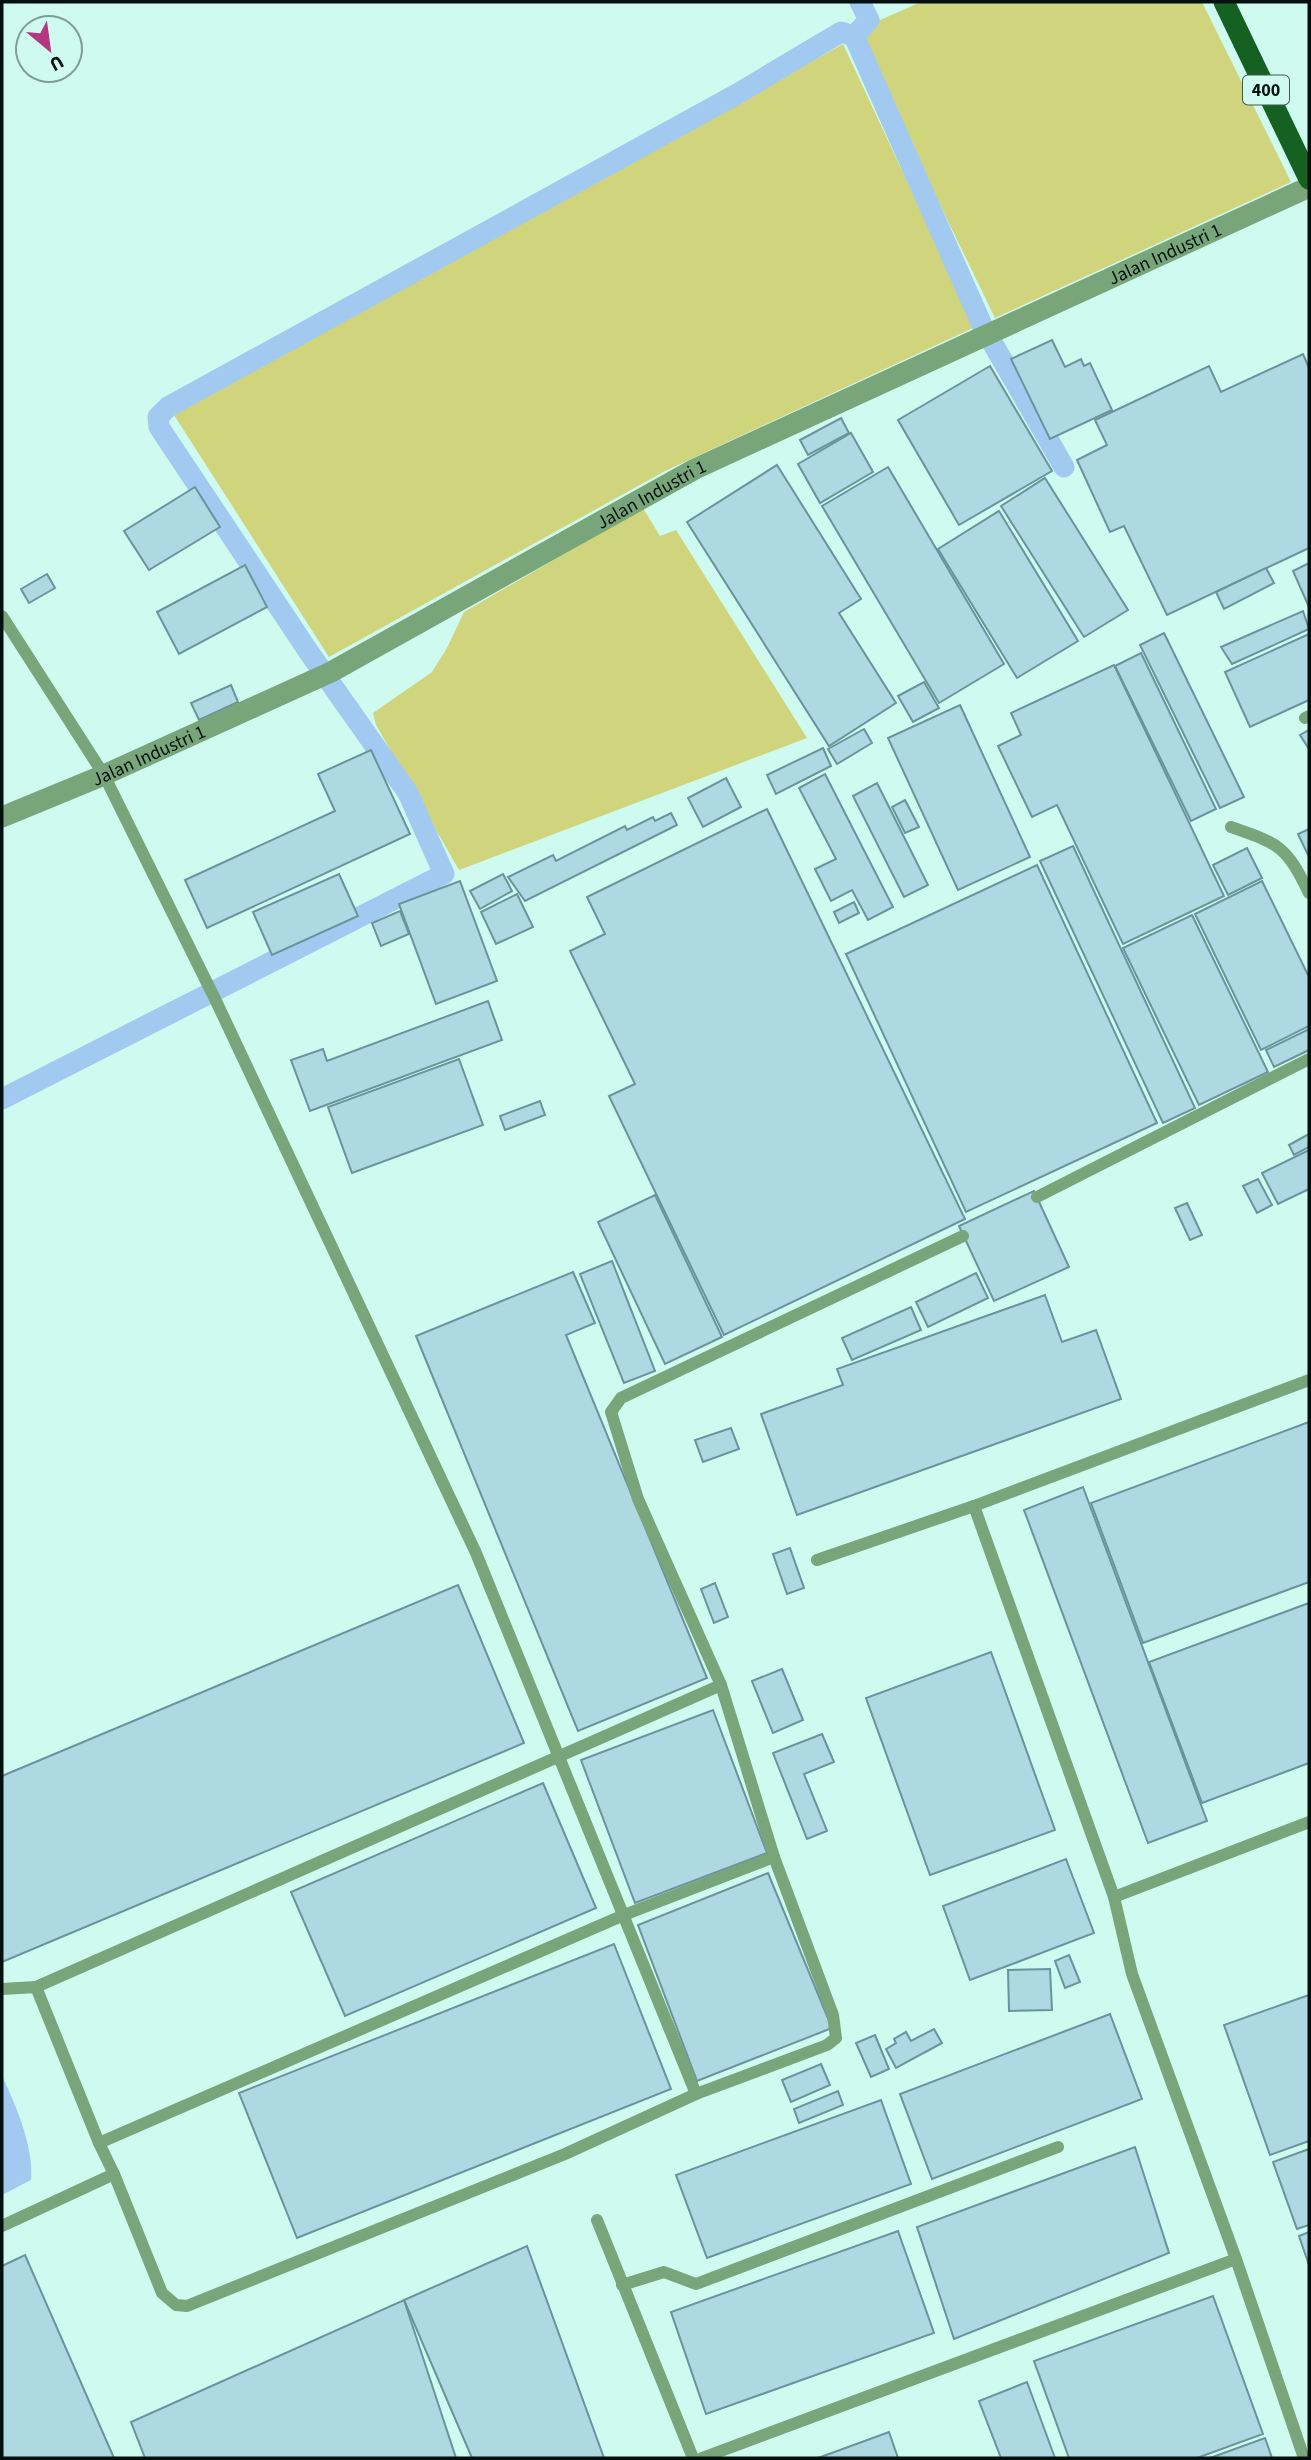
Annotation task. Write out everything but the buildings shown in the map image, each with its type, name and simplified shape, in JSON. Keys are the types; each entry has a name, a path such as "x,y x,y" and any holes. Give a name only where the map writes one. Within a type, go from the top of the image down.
{"main road":[{"name":"400","path":"1224,2 1309,179"}],"street":[{"name":"Jalan Industri 1","path":"2,817 104,775 324,675 695,469 1309,187"}],"lane":[{"path":"2,615 104,775 216,1001 476,1553 696,2094"},
{"path":"1231,827 1280,846 1293,861 1309,893"},
{"path":"1037,1197 1309,1059"},
{"path":"36,1987 162,2293 176,2305 187,2305 565,2154 696,2094 827,2045 836,2038 832,2015 774,1857 721,1685 638,1499 611,1412 621,1398 963,1236"},
{"path":"817,1560 974,1506 1309,1380"},
{"path":"974,1506 1114,1897 1132,1974 1236,2259 1304,2458"},
{"path":"2,1989 36,1987 275,1879 721,1685"},
{"path":"1114,1897 1309,1822"},
{"path":"99,2143 624,1915 774,1857"},
{"path":"622,2285 664,2272 695,2284 1058,2147"},
{"path":"2,2226 114,2175"},
{"path":"597,2220 693,2458"},
{"path":"702,2458 1236,2259"}],"green space":[{"path":"921,2 1202,2 1291,182 995,318 909,141 862,34 878,21"},
{"path":"843,44 975,327 665,471 329,657 174,415"},
{"path":"643,508 660,536 676,530 807,738 459,870 376,725 373,713 432,672 464,612"}],"water":[{"path":"2,2076 23,2127 30,2154 31,2180 2,2195"}],"waterway":[{"path":"860,2 869,20 854,36 982,325 1064,467"},
{"path":"2,1099 444,874 408,793 308,651 159,427 158,417 168,407 737,94 841,32 854,36"}]}
